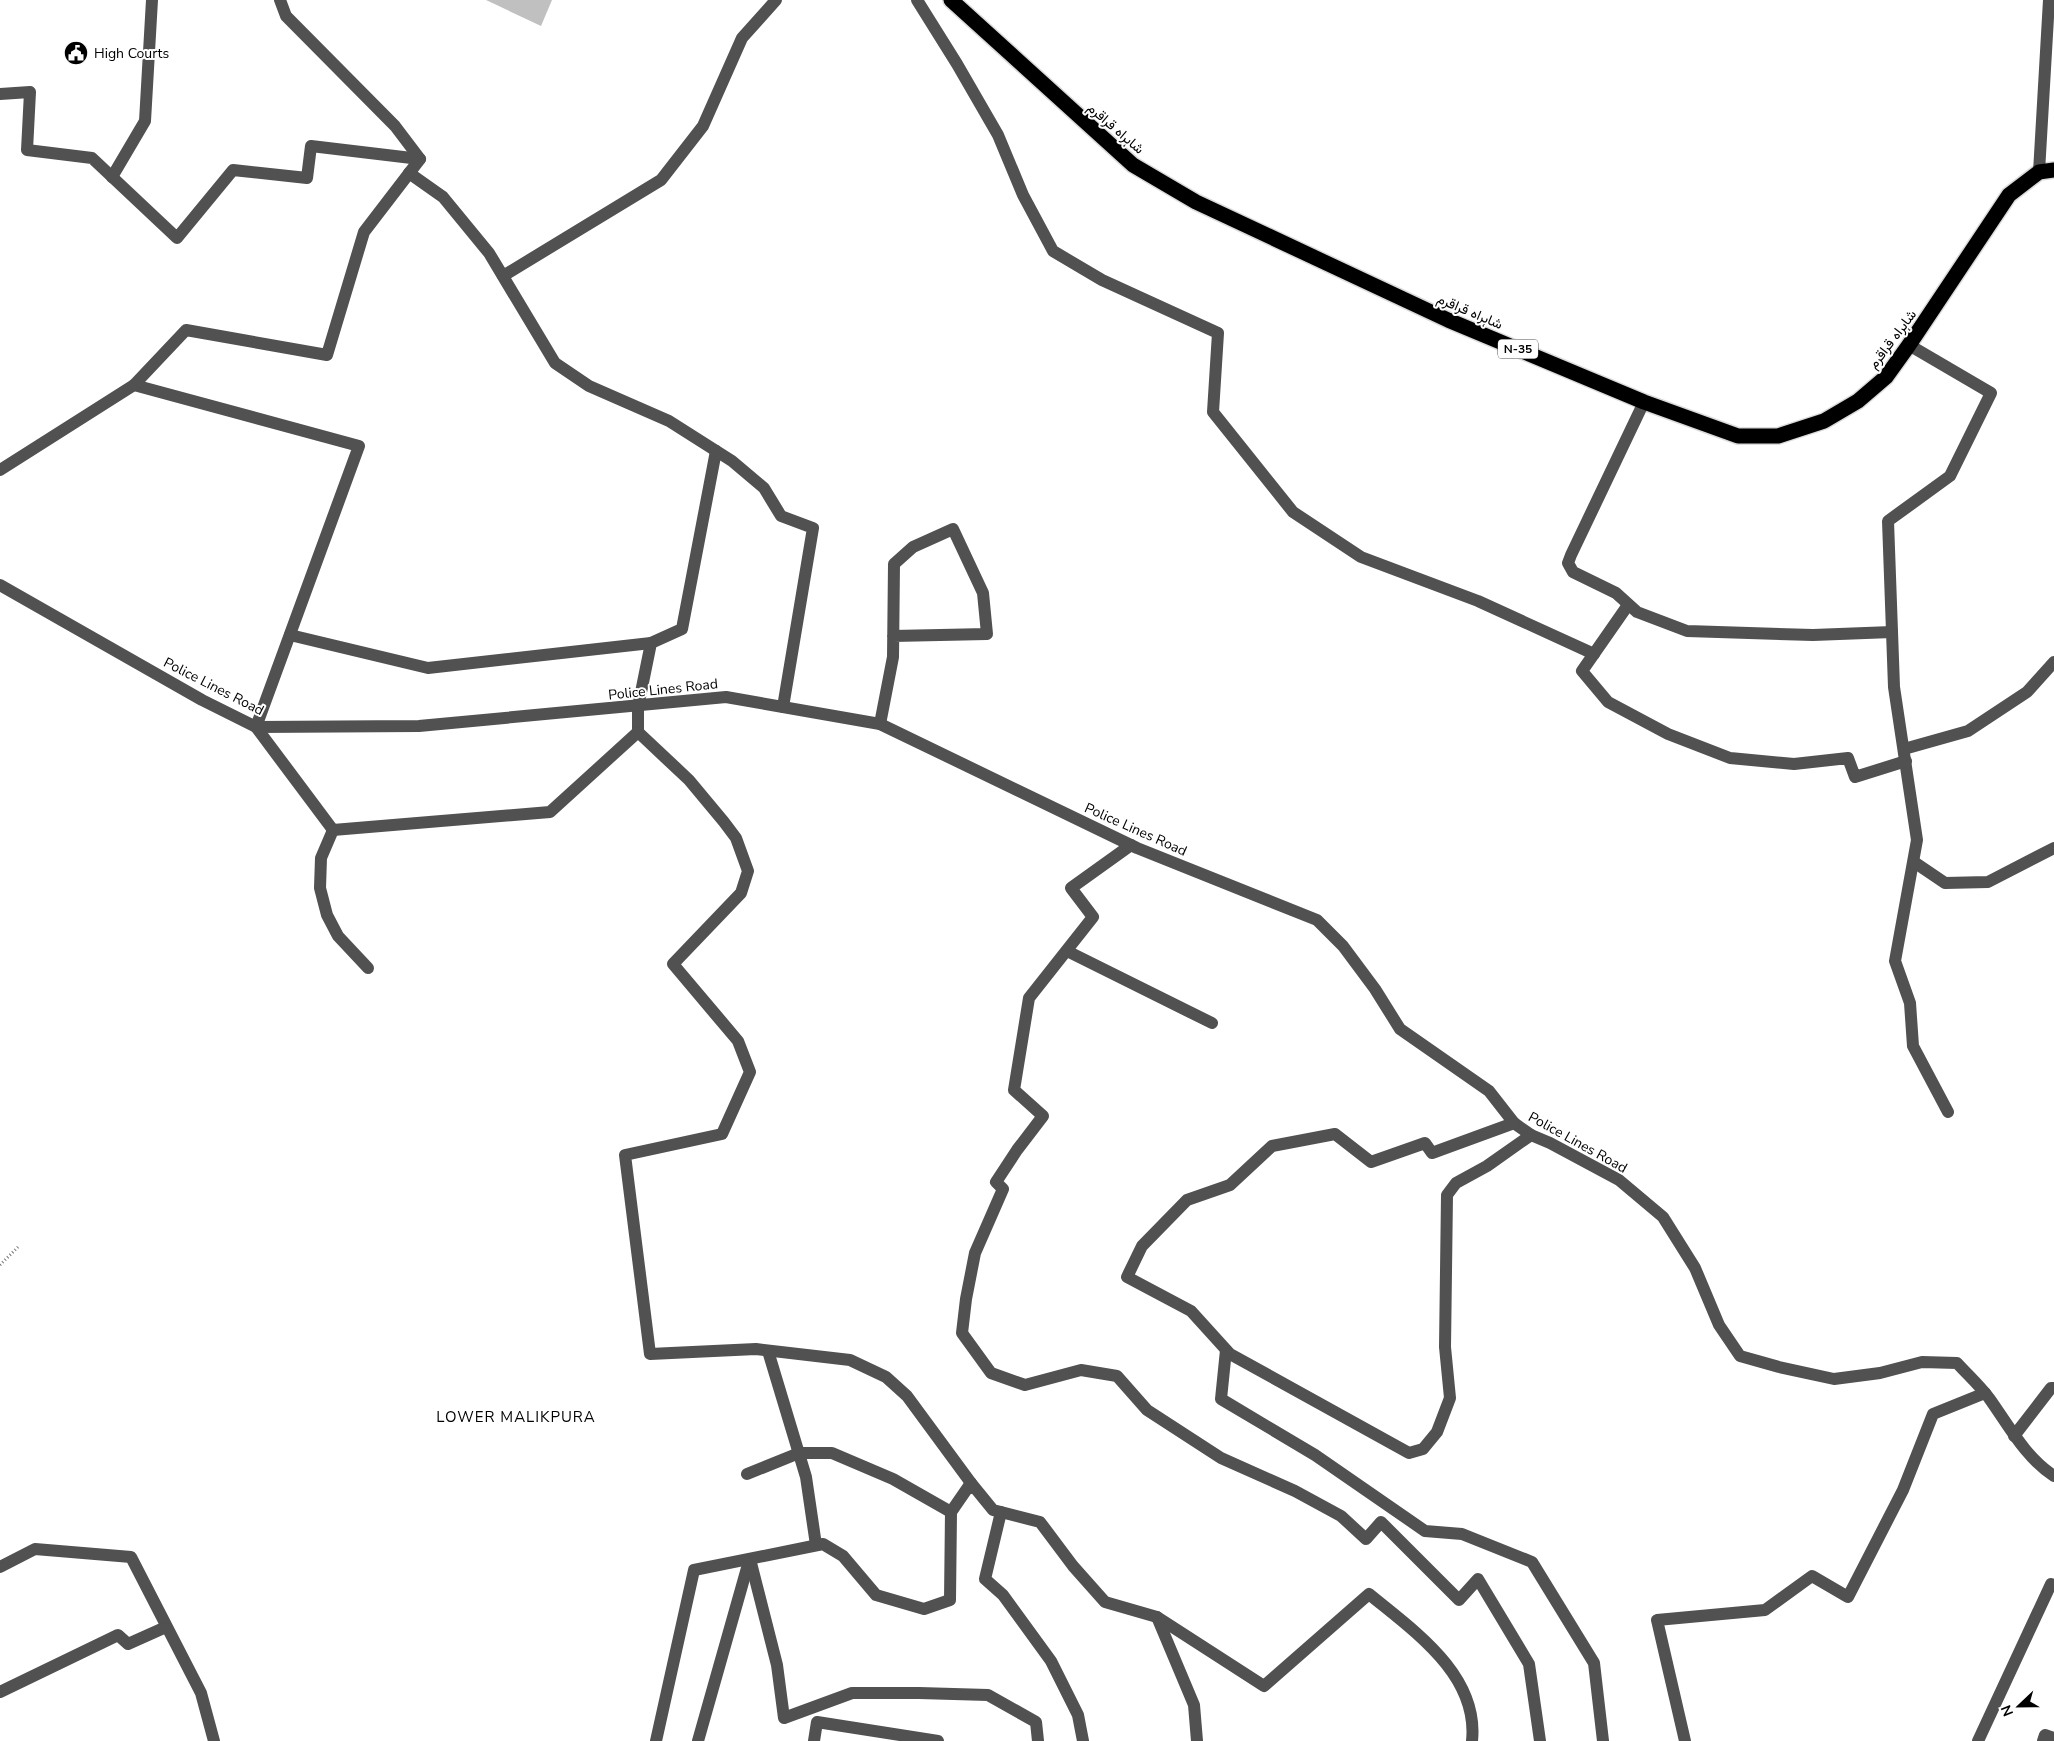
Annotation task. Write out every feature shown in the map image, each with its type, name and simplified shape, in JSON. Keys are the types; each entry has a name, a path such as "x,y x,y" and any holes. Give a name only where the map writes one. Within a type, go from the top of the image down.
{"highway":[{"name":"شاہراہ قراقرم","path":"951,0 1133,165 1196,202 1448,320 1644,402 1738,436 1778,436 1824,421 1858,401 1886,377 1909,346 2009,195 2046,171"}],"street":[{"path":"112,177 145,121 152,0"},
{"path":"280,0 286,16 395,126 420,159"},
{"path":"503,276 661,180 703,126 742,38 776,0"},
{"path":"917,0 998,135 1023,194 1052,251 1102,280 1218,333 1213,412 1293,512 1361,557 1478,601 1594,654"},
{"path":"2046,171 2049,0"},
{"path":"0,94 30,92 27,150 92,158 177,238 233,170 307,178 311,146 420,159"},
{"path":"0,470 134,385 186,330 327,355 364,232 420,159"},
{"path":"409,172 442,197 489,253 555,363 589,386 669,421 732,461 764,488 781,516 813,528 783,707"},
{"path":"1909,346 1991,393 1950,476 1888,521 1894,687 1918,840 1895,961 1910,1003 1913,1046 1948,1112"},
{"path":"134,385 359,446 256,727 333,830"},
{"path":"1644,402 1568,563 1573,572 1616,593 1637,612 1687,631 1812,635 1892,632"},
{"path":"290,634 428,668 651,643 682,629 716,451"},
{"path":"880,724 893,657 893,636 894,564 913,547 953,529 983,593 986,634 893,636"},
{"name":"Police Lines Road","path":"0,585 202,700 256,727 419,726 638,707 726,697 880,724 1131,845 1318,920 1343,946 1400,1029 1489,1091 1514,1123 1531,1135 1550,1143 1619,1180 1663,1217 1695,1268 1719,1325 1740,1356 1779,1368 1834,1379 1880,1373 1922,1362 1957,1363 1985,1393 2014,1436 2042,1468 2054,1476"},
{"path":"1628,605 1582,671 1608,702 1668,734 1730,758 1794,764 1848,758 1855,777 1905,755 1968,731 2027,692 2054,662"},
{"path":"651,643 638,707 638,732 689,780 724,822 736,838 748,871 741,893 673,964 738,1041 750,1072 722,1134 625,1155 650,1354 768,1351 850,1360 886,1377 907,1396 993,1510 1040,1522 1073,1566 1105,1602 1157,1618 1264,1686 1369,1594 1408,1626 1446,1662 1467,1698 1474,1726 1472,1741"},
{"path":"333,830 550,812 638,732"},
{"path":"333,830 321,858 320,888 327,915 338,936 368,968"},
{"path":"1131,845 1071,888 1093,918 1029,998 1014,1090 1043,1116 996,1182 1003,1189 975,1253 966,1299 962,1333 991,1373 1025,1385 1080,1370 1117,1376 1147,1410 1221,1458 1295,1491 1341,1516 1366,1539 1381,1522 1458,1600 1478,1580 1529,1664 1540,1741"},
{"path":"1914,862 1945,883 1988,882 2054,848"},
{"path":"1067,951 1212,1023"},
{"path":"1514,1123 1432,1153 1425,1143 1371,1162 1335,1134 1272,1146 1230,1185 1187,1200 1142,1246 1128,1277 1191,1311 1230,1354 1409,1453 1423,1449 1437,1432 1450,1398 1445,1348 1447,1195 1456,1183 1487,1166 1531,1135"},
{"path":"1226,1350 1221,1399 1315,1455 1425,1531 1462,1534 1532,1562 1594,1663 1603,1741"},
{"path":"768,1351 806,1477 816,1545"},
{"path":"2014,1436 2051,1388 2054,1388"},
{"path":"1684,1741 1657,1620 1765,1610 1812,1576 1848,1597 1903,1490 1933,1414 1985,1393"},
{"path":"747,1474 799,1453 832,1453 892,1479 951,1512"},
{"path":"656,1741 694,1570 823,1544 843,1556 876,1595 924,1609 950,1600 951,1512 971,1483"},
{"path":"1001,1512 984,1579 1004,1595 1051,1661 1078,1715 1083,1741"},
{"path":"0,1567 35,1549 131,1557 201,1693 214,1741"},
{"path":"698,1741 750,1559"},
{"path":"750,1559 777,1665 784,1718 852,1693 988,1695 1036,1722 1038,1741"},
{"path":"1978,1741 2050,1584 2054,1586"},
{"path":"1157,1618 1194,1705 1197,1741"},
{"path":"0,1692 118,1635 128,1644 166,1626"},
{"path":"814,1741 817,1722 938,1741"},
{"path":"2043,1741 2045,1735 2054,1738"}],"path":[{"path":"0,1265 18,1247"}],"building":[{"path":"486,0 552,0 541,26"}],"place":[{"name":"High Courts","path":"76,53"}],"district":[{"name":"LOWER MALIKPURA","path":"516,1417"}]}
